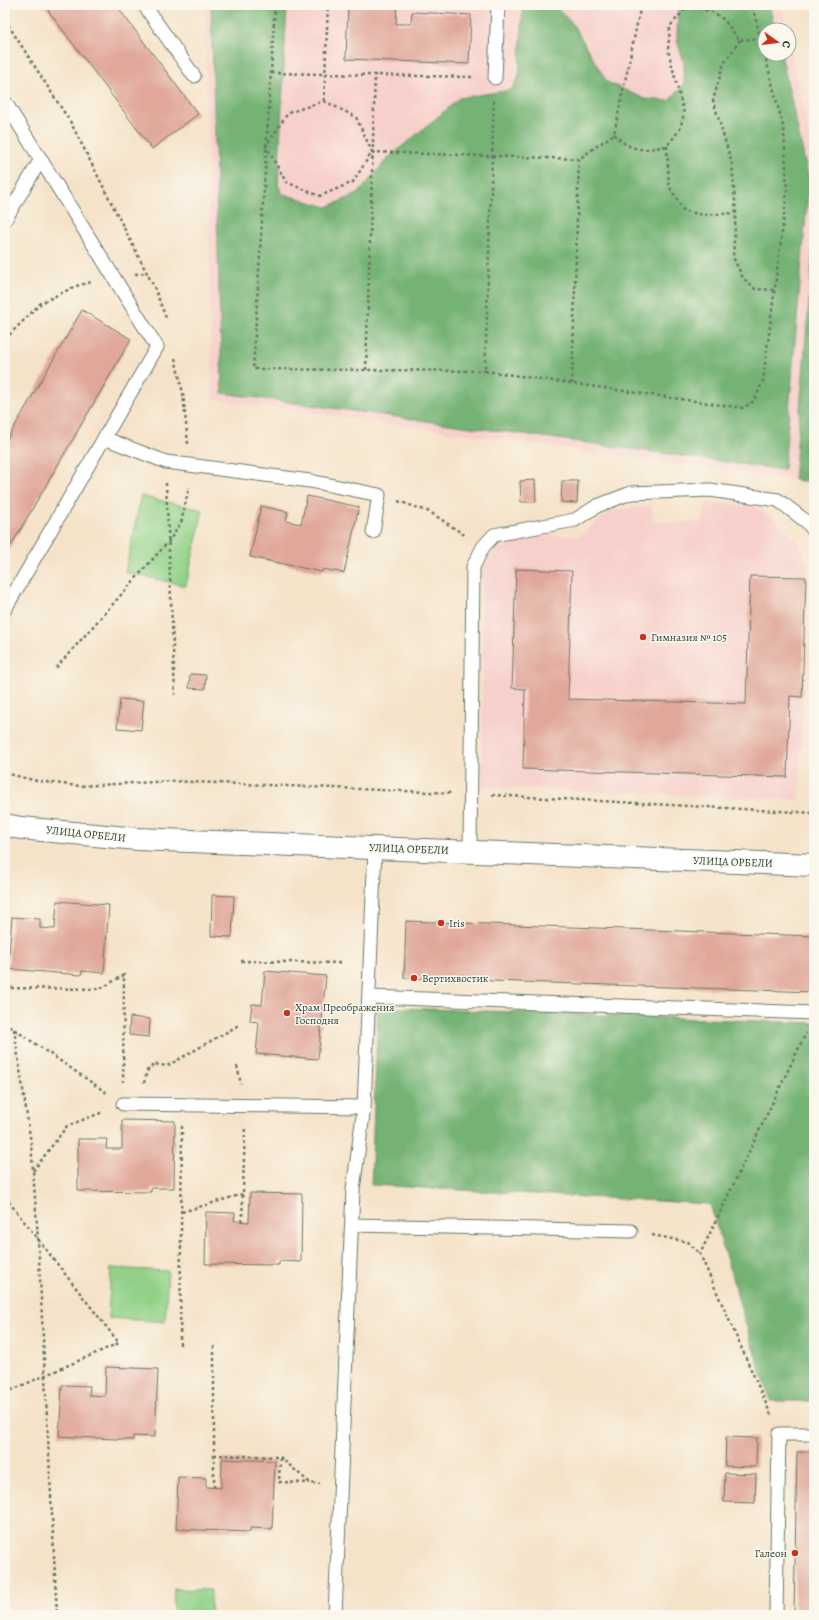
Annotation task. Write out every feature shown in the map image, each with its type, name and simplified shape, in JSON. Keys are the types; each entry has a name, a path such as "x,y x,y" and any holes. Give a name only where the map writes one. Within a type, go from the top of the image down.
{"street":[{"name":"УЛИЦА ОРБЕЛИ","path":"5,824 21,828 137,840 470,851 814,865"}],"lane":[{"path":"144,5 194,76"},
{"path":"495,78 498,5"},
{"path":"5,102 157,348 5,610"},
{"path":"5,220 41,159"},
{"path":"104,438 166,462 310,481 379,495 373,532"},
{"path":"470,851 472,794 473,567 483,547 494,535 575,520 597,506 631,493 710,490 778,500 806,522 814,531"},
{"path":"335,1615 353,1190 364,1107 370,997 375,848"},
{"path":"370,997 814,1013"},
{"path":"123,1104 364,1107"},
{"path":"352,1225 631,1231"},
{"path":"776,1615 779,1434 814,1434"}],"path":[{"path":"274,5 253,369 485,372 743,408 754,401 763,381 787,192 784,130 767,62"},
{"path":"324,101 328,5"},
{"path":"372,152 579,159 614,134 642,5"},
{"path":"752,5 757,23"},
{"path":"736,213 704,215 684,211 669,186 667,146 680,129 684,113 668,50 670,26 686,8 704,8 724,20 732,33 740,40 757,38"},
{"path":"5,20 71,123 155,289 168,324"},
{"path":"740,40 724,63 714,100 732,164 736,213 733,257 743,278 755,289 775,290"},
{"path":"270,73 495,78 485,372"},
{"path":"366,370 374,75"},
{"path":"266,146 288,113 324,101 356,117 372,152"},
{"path":"614,134 622,143 642,150 667,146"},
{"path":"266,146 286,182 320,196 353,182 372,152"},
{"path":"572,384 579,159"},
{"path":"5,339 41,303 76,286 113,276 146,272"},
{"path":"56,668 169,541 181,523 189,494 190,466 183,394 175,355"},
{"path":"166,462 175,695"},
{"path":"379,495 430,512 483,547"},
{"path":"5,773 37,781 79,786 172,781 472,794 814,813"},
{"path":"241,961 341,963"},
{"path":"5,988 100,989 124,975 123,1104"},
{"path":"5,1023 123,1104"},
{"path":"33,1172 67,1126 123,1104 145,1082 148,1071 154,1064 167,1066 238,1025"},
{"path":"14,1029 31,1143 38,1239 57,1615"},
{"path":"700,1254 807,1032"},
{"path":"237,1066 246,1106 242,1222"},
{"path":"180,1345 182,1105"},
{"path":"182,1212 243,1194"},
{"path":"5,1197 119,1343 5,1393"},
{"path":"631,1231 688,1242 700,1254 779,1434"},
{"path":"214,1346 214,1488"},
{"path":"214,1455 280,1457 310,1483"},
{"path":"280,1457 279,1482 340,1484"}],"shaded area":[{"path":"205,5 782,5 785,22 757,22 757,62 794,62 814,156 814,242 794,480 212,399"},
{"name":"Гимназия № 105","path":"705,503 755,506 774,519 801,546 807,565 799,800 482,787 482,568 496,549 541,535 581,536 610,512 651,504 654,522 703,522"}],"green space":[{"path":"211,5 287,5 278,185 283,194 327,207 358,194 387,159 459,98 511,90 519,77 523,5 554,5 572,23 607,82 645,99 669,101 684,84 684,63 677,40 678,5 769,5 773,22 757,22 757,62 783,62 809,180 784,470 222,393"},
{"path":"814,242 814,483 794,480"},
{"path":"141,496 203,510 186,586 125,572"},
{"path":"378,1007 814,1023 814,1401 771,1401 757,1361 710,1204 371,1185"},
{"path":"111,1268 168,1271 165,1322 108,1318"},
{"path":"174,1589 211,1590 210,1615 173,1615"}],"building":[{"path":"44,5 116,5 198,114 152,149"},
{"path":"348,5 397,5 396,24 411,24 412,12 471,15 469,64 346,59"},
{"path":"82,310 131,339 5,556 5,443"},
{"path":"535,480 536,502 521,502 520,481"},
{"path":"562,481 578,481 577,503 561,502"},
{"path":"307,496 359,507 344,573 323,569 322,572 250,557 261,506 288,512 286,521 301,524"},
{"path":"516,569 572,571 568,699 746,704 750,576 806,577 802,697 790,696 787,777 523,769 525,689 512,688"},
{"path":"190,674 206,675 205,689 189,688"},
{"path":"120,699 144,701 141,730 117,728"},
{"path":"212,895 234,896 232,937 211,936"},
{"path":"57,901 109,905 104,973 82,971 81,975 8,969 12,917 40,919 40,928 55,929"},
{"path":"406,921 814,936 814,992 404,978"},
{"name":"Храм Преображения Господня","path":"265,971 326,976 318,1059 256,1054 259,1022 250,1021 252,1004 262,1005"},
{"path":"130,1017 150,1019 149,1037 129,1035"},
{"path":"122,1120 175,1121 174,1188 151,1188 151,1192 78,1191 78,1139 107,1139 106,1149 122,1149"},
{"path":"250,1193 302,1194 301,1262 279,1261 279,1265 205,1264 206,1212 235,1213 234,1221 249,1222"},
{"path":"106,1367 158,1369 155,1437 133,1436 133,1440 59,1436 62,1385 90,1386 89,1395 105,1396"},
{"path":"726,1437 757,1438 756,1467 725,1466"},
{"path":"797,1452 814,1452 814,1615 794,1615"},
{"path":"222,1459 275,1461 272,1529 250,1528 250,1532 176,1529 178,1477 206,1478 206,1487 221,1488"},
{"path":"725,1473 756,1474 755,1503 724,1502"}],"place":[{"name":"Гимназия № 105","path":"643,637"},
{"name":"Iris","path":"441,923"},
{"name":"Вертихвостик","path":"414,978"},
{"name":"Храм Преображения Господня","path":"287,1013"},
{"name":"Галеон","path":"795,1553"}]}
